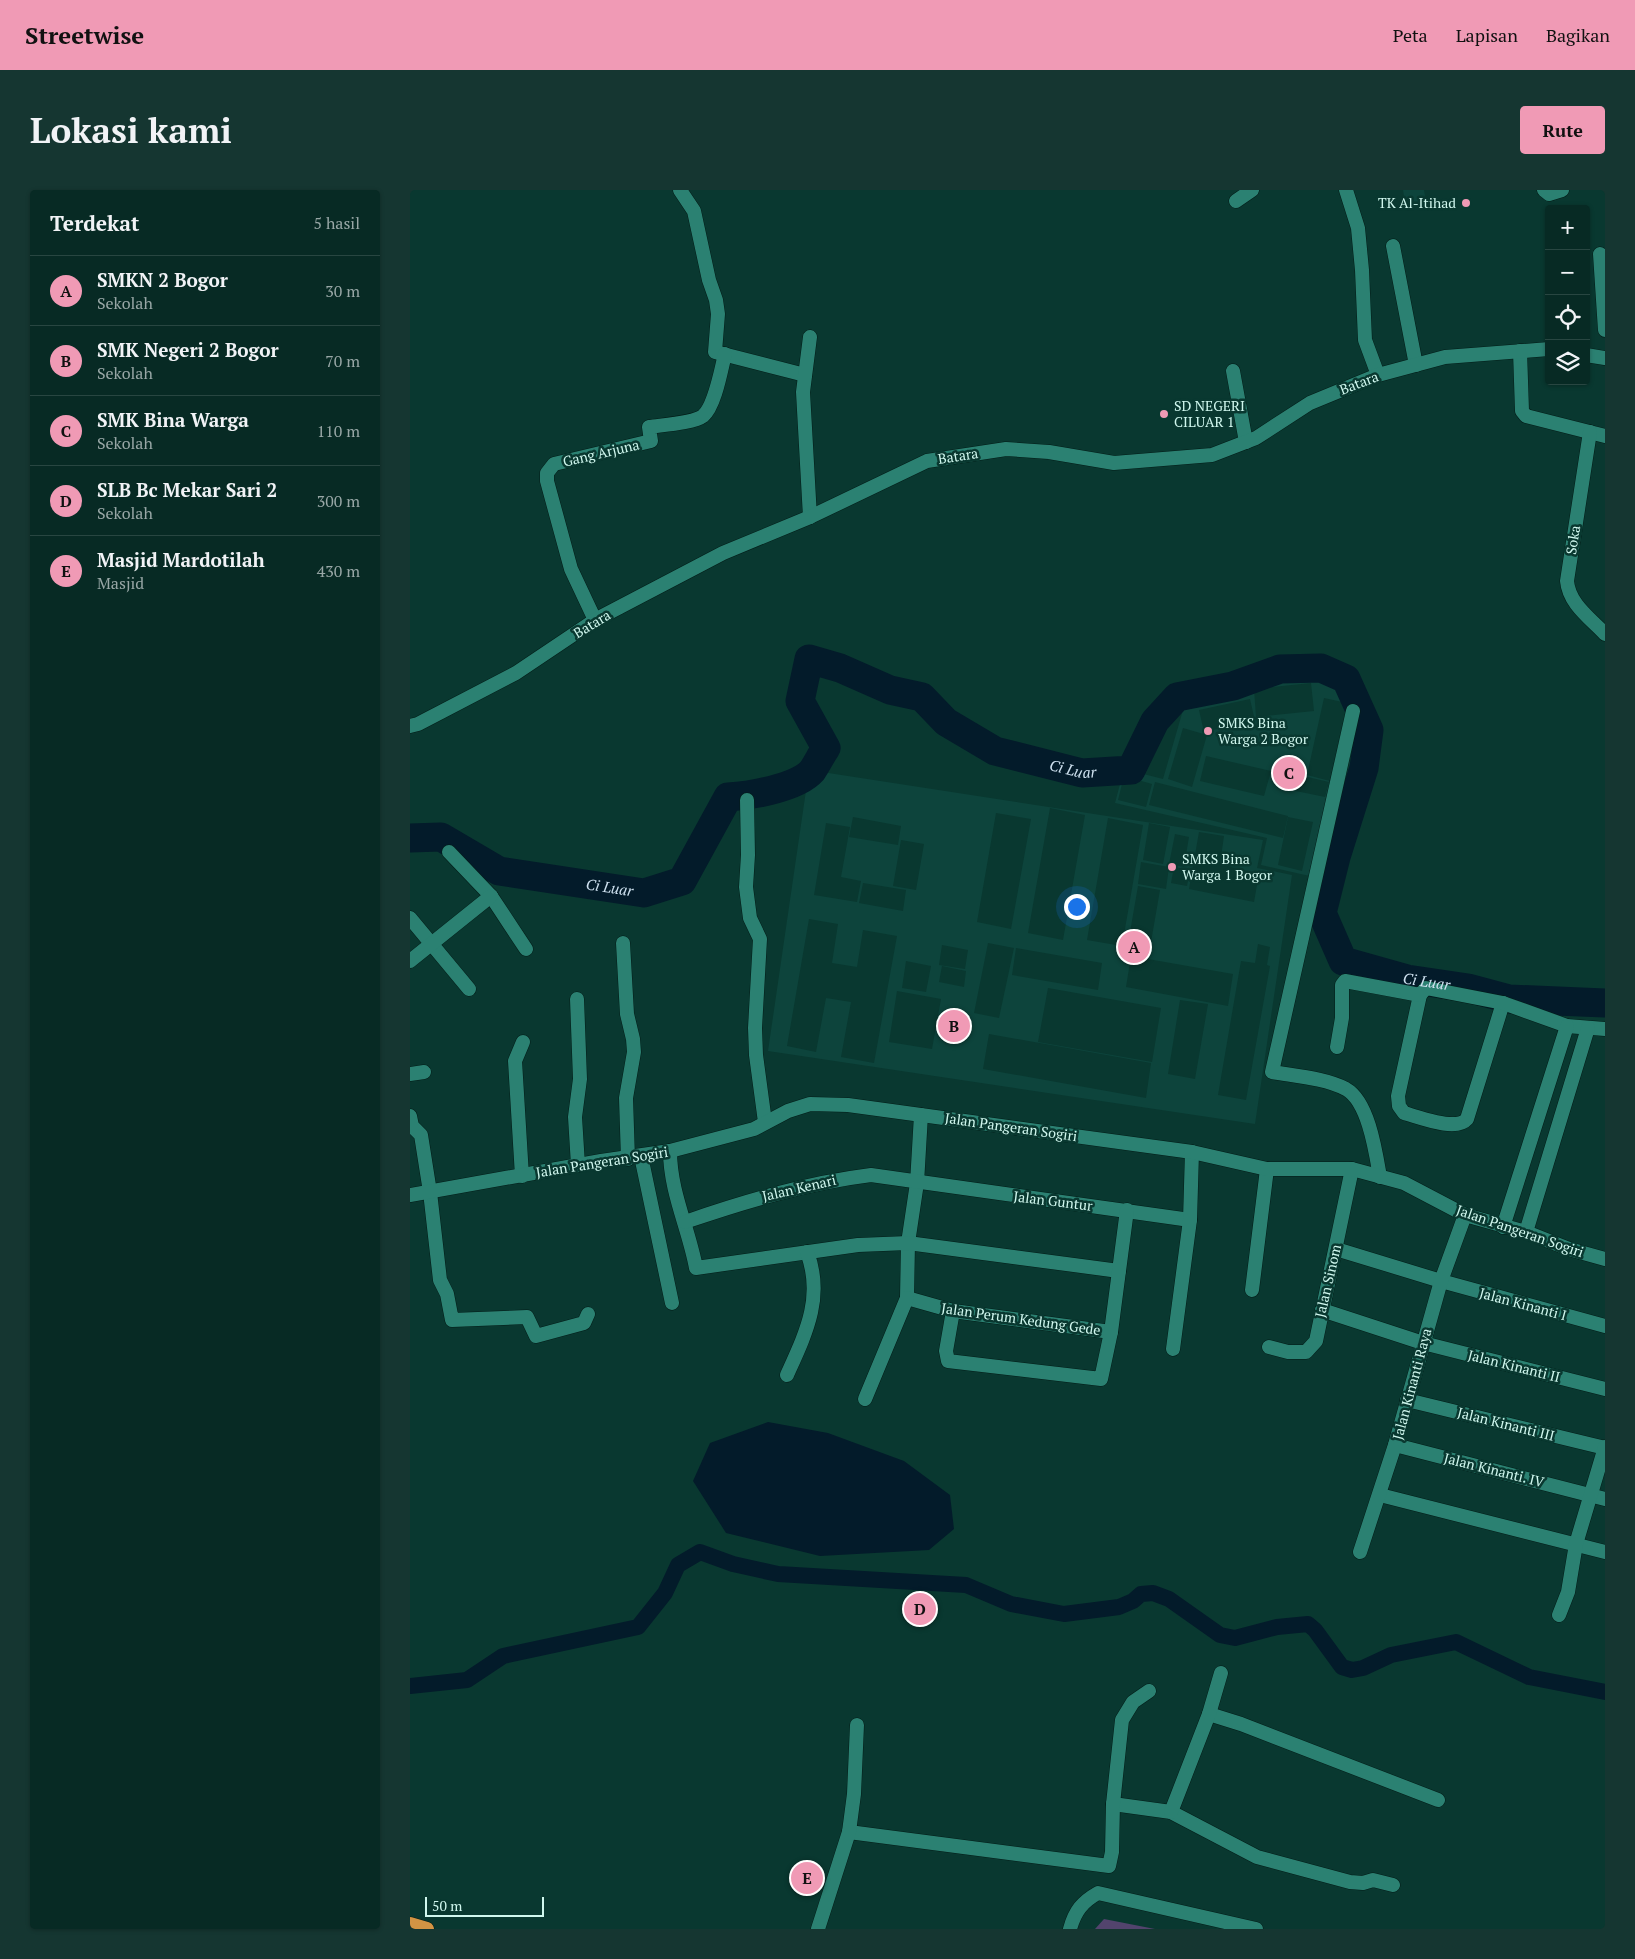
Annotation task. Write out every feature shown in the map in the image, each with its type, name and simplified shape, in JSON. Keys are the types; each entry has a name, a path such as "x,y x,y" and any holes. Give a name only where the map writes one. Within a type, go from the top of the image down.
{"highway":[{"path":"410,1924 427,1929"}],"street":[{"path":"680,190 694,211 709,280 716,300 720,353 805,375"},
{"path":"1236,201 1252,190"},
{"path":"1346,190 1358,228 1365,340 1378,375"},
{"path":"1544,190 1549,194 1562,190"},
{"path":"1393,246 1416,365"},
{"path":"1600,254 1605,330"},
{"path":"810,337 803,392 810,517"},
{"name":"Batara","path":"410,726 418,724 516,673 595,620 723,553 810,517 927,461 1006,449 1049,452 1114,463 1212,454 1256,438 1310,403 1378,375 1445,357 1545,350"},
{"path":"1520,351 1522,410 1526,416 1605,436"},
{"name":"Gang Arjuna","path":"595,620 571,570 547,481 547,473 554,464 651,441 650,427 695,420 703,416 710,405 720,353"},
{"path":"1590,356 1605,358"},
{"path":"1233,371 1246,442"},
{"name":"Soka","path":"1590,432 1567,580 1568,591 1574,603 1605,634"},
{"path":"1353,711 1272,1072 1326,1083 1348,1090 1359,1102 1372,1135 1380,1177"},
{"path":"747,800 748,855 746,887 750,918 760,939 755,1037 766,1122"},
{"path":"449,852 490,896 526,949"},
{"path":"410,961 434,945 490,896"},
{"path":"410,918 434,945 468,989"},
{"path":"623,943 627,1014 633,1038 634,1052 626,1098 634,1158 672,1303"},
{"path":"1338,1047 1342,1018 1342,983 1345,981 1420,995"},
{"path":"1503,1003 1467,1119 1464,1122 1452,1125 1404,1113 1399,1106 1398,1096 1420,995 1426,988 1503,1003 1567,1026 1605,1029"},
{"path":"577,999 580,1079 575,1117 578,1165"},
{"path":"1503,1227 1567,1026"},
{"path":"1526,1232 1588,1028"},
{"path":"522,1176 516,1061 523,1042"},
{"path":"410,1074 424,1072"},
{"name":"Jalan Pangeran Sogiri","path":"410,1195 578,1165 670,1152 754,1129 766,1122 810,1104 848,1106 1192,1152 1267,1169 1352,1169 1404,1183 1465,1215 1526,1232 1569,1249 1605,1259"},
{"path":"865,1399 907,1298 908,1243 917,1183 921,1115"},
{"path":"410,1116 412,1126 421,1135 430,1192 440,1280 448,1294 452,1320 527,1316 536,1336 584,1323 588,1314"},
{"path":"670,1152 670,1172 696,1268 858,1245 908,1243 1119,1271"},
{"path":"1173,1349 1190,1220 1192,1152"},
{"path":"1252,1290 1267,1169"},
{"name":"Jalan Sinom","path":"1269,1347 1294,1352 1306,1352 1316,1341 1352,1169"},
{"name":"Jalan Kenari","path":"685,1222 744,1201 839,1179 871,1175 917,1183"},
{"name":"Jalan Guntur","path":"917,1183 1190,1220"},
{"path":"953,1311 946,1356 948,1361 1101,1379 1111,1332 1127,1210"},
{"name":"Jalan Kinanti Raya","path":"1360,1552 1395,1445 1440,1281 1465,1215"},
{"name":"Jalan Kinanti I","path":"1336,1249 1440,1281 1605,1326"},
{"path":"787,1375 804,1338 816,1291 812,1266 807,1252"},
{"name":"Jalan Perum Kedung Gede","path":"907,1298 953,1311 1111,1332"},
{"name":"Jalan Kinanti II","path":"1322,1310 1422,1342 1605,1388"},
{"name":"Jalan Kinanti III","path":"1408,1400 1605,1448"},
{"name":"Jalan Kinanti. IV","path":"1395,1445 1599,1497"},
{"path":"1559,1615 1568,1592 1576,1544 1599,1497 1605,1448"},
{"path":"1380,1495 1605,1552"},
{"path":"1171,1812 1209,1714 1221,1673"},
{"path":"849,1832 1109,1866 1111,1861 1122,1720 1133,1702 1149,1691"},
{"path":"1209,1714 1241,1724 1438,1800"},
{"path":"818,1929 849,1832 854,1794 857,1725"},
{"path":"1114,1804 1171,1812 1257,1857 1354,1882 1373,1880 1393,1886"},
{"path":"1070,1929 1074,1913 1086,1900 1098,1893 1256,1929"}],"shaded area":[{"path":"1403,190 1424,190 1426,202 1406,207"},
{"path":"1315,672 1355,683 1314,877 1261,865 1267,838 1115,803 1124,769 1163,779 1183,710 1256,677","holes":["1311,683 1314,711 1256,717 1254,689","1324,698 1347,703 1330,781 1307,775","1250,699 1255,721 1204,732 1199,710","1183,728 1207,735 1192,787 1168,779","1206,756 1271,771 1264,796 1200,781","1299,775 1329,782 1325,797 1296,791","1124,776 1152,784 1146,807 1118,800","1155,782 1288,816 1283,838 1149,805","1288,817 1313,822 1302,871 1278,865"]},
{"path":"809,770 1263,840 1257,868 1292,875 1255,1124 768,1051","holes":["1050,808 1085,815 1063,940 1028,933","996,813 1031,819 1011,929 977,922","853,817 901,826 898,845 849,837","1108,818 1143,825 1122,946 1087,940","826,823 850,827 841,877 861,881 857,902 814,895","1149,823 1170,827 1163,864 1143,860","1199,832 1224,836 1220,864 1259,874 1254,902 1189,889","1175,834 1189,837 1184,867 1169,864","901,840 924,844 916,890 893,886","1141,862 1169,867 1166,889 1138,884","1174,867 1190,870 1187,886 1171,883","863,883 906,890 903,911 859,903","1138,886 1160,890 1151,942 1129,938","809,919 838,924 832,963 857,967 863,930 897,936 874,1063 841,1057 851,1002 826,998 816,1052 787,1046","988,943 1014,948 999,1018 974,1013","1258,944 1270,947 1267,965 1270,966 1246,1100 1218,1095 1241,961 1255,963","942,945 968,950 965,969 939,965","1016,948 1102,963 1098,990 1012,975","1131,956 1233,974 1228,1006 1126,987","906,961 931,966 926,992 902,988","942,966 966,971 964,987 939,982","1048,988 1161,1008 1152,1062 1038,1042","897,991 941,999 932,1049 889,1042","1180,1000 1208,1004 1195,1079 1168,1074","989,1034 1151,1063 1146,1098 983,1069"]},
{"path":"768,1422 828,1433 904,1461 950,1495 954,1529 929,1550 820,1556 726,1533 693,1481 710,1443"},
{"path":"1104,1919 1155,1929 1095,1929"}],"waterway":[{"name":"Ci Luar","path":"410,838 441,837 499,871 644,893 682,881 728,797 760,793 796,782 812,771 826,748 800,701 809,659 840,668 890,690 922,697 946,722 995,751 1082,773 1131,770 1155,721 1177,697 1233,686 1280,669 1321,668 1346,679 1369,730 1364,768 1336,857 1322,913 1343,961 1407,979 1468,988 1509,999 1605,1003"},
{"path":"410,1686 467,1680 503,1656 638,1627 665,1593 678,1565 700,1552 733,1564 778,1574 966,1585 1011,1604 1064,1614 1119,1607 1133,1601 1141,1594 1153,1593 1169,1599 1220,1635 1235,1638 1277,1627 1308,1624 1315,1630 1342,1667 1352,1670 1363,1668 1391,1655 1456,1642 1529,1677 1605,1692"}],"place":[{"name":"TK Al-Itihad","path":"1466,203"},
{"name":"SD NEGERI CILUAR 1","path":"1164,414"},
{"name":"SMKS Bina Warga 2 Bogor","path":"1208,731"},
{"name":"SMK Bina Warga","path":"1289,773"},
{"name":"SMKS Bina Warga 1 Bogor","path":"1172,867"},
{"name":"SMKN 2 Bogor","path":"1134,947"},
{"name":"SMK Negeri 2 Bogor","path":"954,1026"},
{"name":"SLB Bc Mekar Sari 2","path":"920,1609"},
{"name":"Masjid Mardotilah","path":"807,1878"}]}
